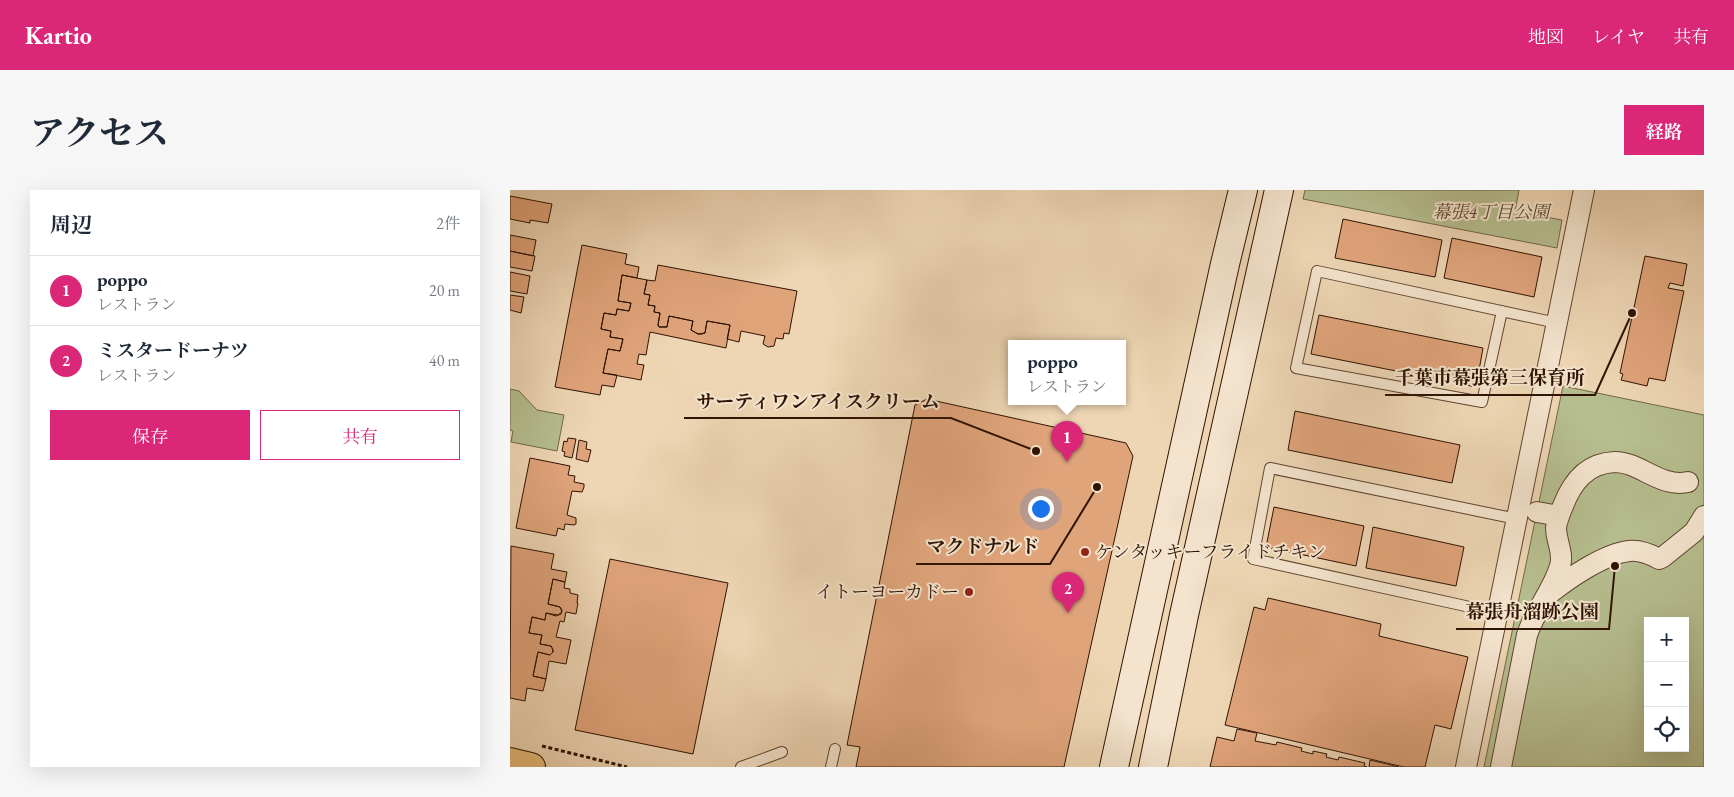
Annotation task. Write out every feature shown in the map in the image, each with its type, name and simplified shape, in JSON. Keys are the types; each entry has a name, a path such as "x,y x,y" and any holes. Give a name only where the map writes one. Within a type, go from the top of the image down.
{"highway":[{"path":"510,762 534,756"}],"street":[{"path":"1114,767 1243,190"},
{"path":"1153,767 1186,606 1279,190"},
{"path":"1466,767 1584,190"},
{"path":"1577,575 1567,570 1562,562 1556,527 1570,490 1580,476 1595,466 1606,463 1625,464 1670,482 1680,484 1688,482"},
{"path":"1537,512 1559,516"},
{"path":"1545,597 1577,575 1608,558 1630,551 1640,552 1659,559 1694,532 1704,516"},
{"path":"1500,767 1527,635 1531,623 1555,580 1562,562"}],"lane":[{"path":"1502,311 1482,402 1296,368 1317,271 1502,311 1557,323"},
{"path":"1498,613 1253,559 1270,468 1517,518"},
{"path":"831,767 835,749"},
{"path":"741,767 782,752"}],"path":[{"path":"534,756 627,767"}],"green space":[{"name":"幕張4丁目公園","path":"1305,190 1519,190 1515,211 1562,220 1557,248 1303,199"},
{"path":"1563,386 1704,415 1704,767 1484,767"},
{"path":"510,389 519,391 537,410 564,415 557,451 511,442 513,431 510,430"}],"building":[{"path":"510,196 552,204 548,223 530,220 530,223 510,219"},
{"path":"1343,219 1442,240 1435,277 1335,258"},
{"path":"510,235 536,240 533,256 510,251"},
{"path":"1452,238 1542,257 1534,297 1444,278"},
{"path":"582,245 627,254 625,264 639,267 637,278 622,275 618,301 631,303 629,311 617,309 616,315 604,313 601,329 611,331 610,337 623,339 620,351 608,349 603,373 617,375 614,387 602,385 600,395 555,387"},
{"path":"510,251 535,256 532,271 510,267"},
{"path":"1645,256 1687,264 1683,286 1670,283 1668,288 1684,291 1665,381 1649,378 1647,386 1621,380 1623,374 1620,373"},
{"path":"658,265 797,291 789,334 784,333 783,339 776,338 774,346 768,347 763,344 765,336 741,331 739,342 727,339 730,325 707,321 705,333 698,334 691,330 693,321 669,316 667,327 659,327 660,313 654,312 655,306 648,305 650,295 644,294 647,280 655,281"},
{"path":"510,272 530,276 527,294 510,291"},
{"path":"622,275 647,280 644,294 650,295 648,305 655,306 654,312 660,313 659,327 667,327 669,316 693,321 691,330 698,334 705,333 707,321 730,325 726,348 650,332 646,355 639,354 637,364 644,365 641,380 603,373 608,349 620,351 623,339 610,337 611,331 601,329 604,313 616,315 617,309 629,311 631,303 618,301"},
{"path":"510,295 524,297 521,313 510,310"},
{"path":"1319,315 1483,348 1476,387 1311,354"},
{"path":"927,399 1126,443 1133,456 1064,767 856,767 860,747 847,745 915,405"},
{"path":"1295,411 1460,445 1452,483 1288,450"},
{"path":"568,438 576,439 572,458 564,456 565,452 562,451 564,441 567,442"},
{"path":"579,440 587,442 586,449 591,450 588,462 576,459"},
{"path":"530,458 570,466 568,475 575,476 574,482 584,484 582,492 572,491 567,515 576,518 576,524 565,524 564,530 558,528 556,536 516,528"},
{"path":"1274,507 1364,526 1356,566 1266,547"},
{"path":"1373,527 1464,547 1456,586 1366,568"},
{"path":"511,546 554,554 551,569 567,572 565,582 553,579 548,604 560,607 562,610 561,614 556,616 546,613 545,620 532,617 529,633 542,635 540,644 551,646 553,652 550,655 538,652 533,676 546,679 543,691 527,688 525,701 510,698"},
{"path":"610,559 728,583 693,754 575,730"},
{"path":"553,579 565,582 564,588 570,589 570,593 578,595 578,603 576,614 566,612 564,622 560,621 556,637 571,640 566,664 549,661 546,679 533,676 538,652 550,655 553,650 551,646 540,644 542,635 529,633 532,617 545,620 546,613 558,615 562,612 560,607 548,604"},
{"path":"1268,598 1381,624 1379,636 1468,657 1451,729 1435,725 1425,767 1404,767 1225,725 1254,607 1265,610"},
{"path":"1237,729 1257,733 1255,741 1276,745 1277,742 1302,748 1301,751 1313,754 1313,751 1327,754 1326,757 1338,760 1339,757 1365,763 1364,766 1367,767 1210,767 1217,737 1234,741"},
{"path":"1370,760 1399,767 1369,767"}],"place":[{"name":"千葉市幕張第三保育所","path":"1632,313"},
{"name":"サーティワンアイスクリーム","path":"1036,451"},
{"name":"poppo","path":"1067,462"},
{"name":"マクドナルド","path":"1097,487"},
{"name":"ケンタッキーフライドチキン","path":"1085,552"},
{"name":"幕張舟溜跡公園","path":"1615,566"},
{"name":"イトーヨーカドー","path":"969,592"},
{"name":"ミスタードーナツ","path":"1068,613"}]}
